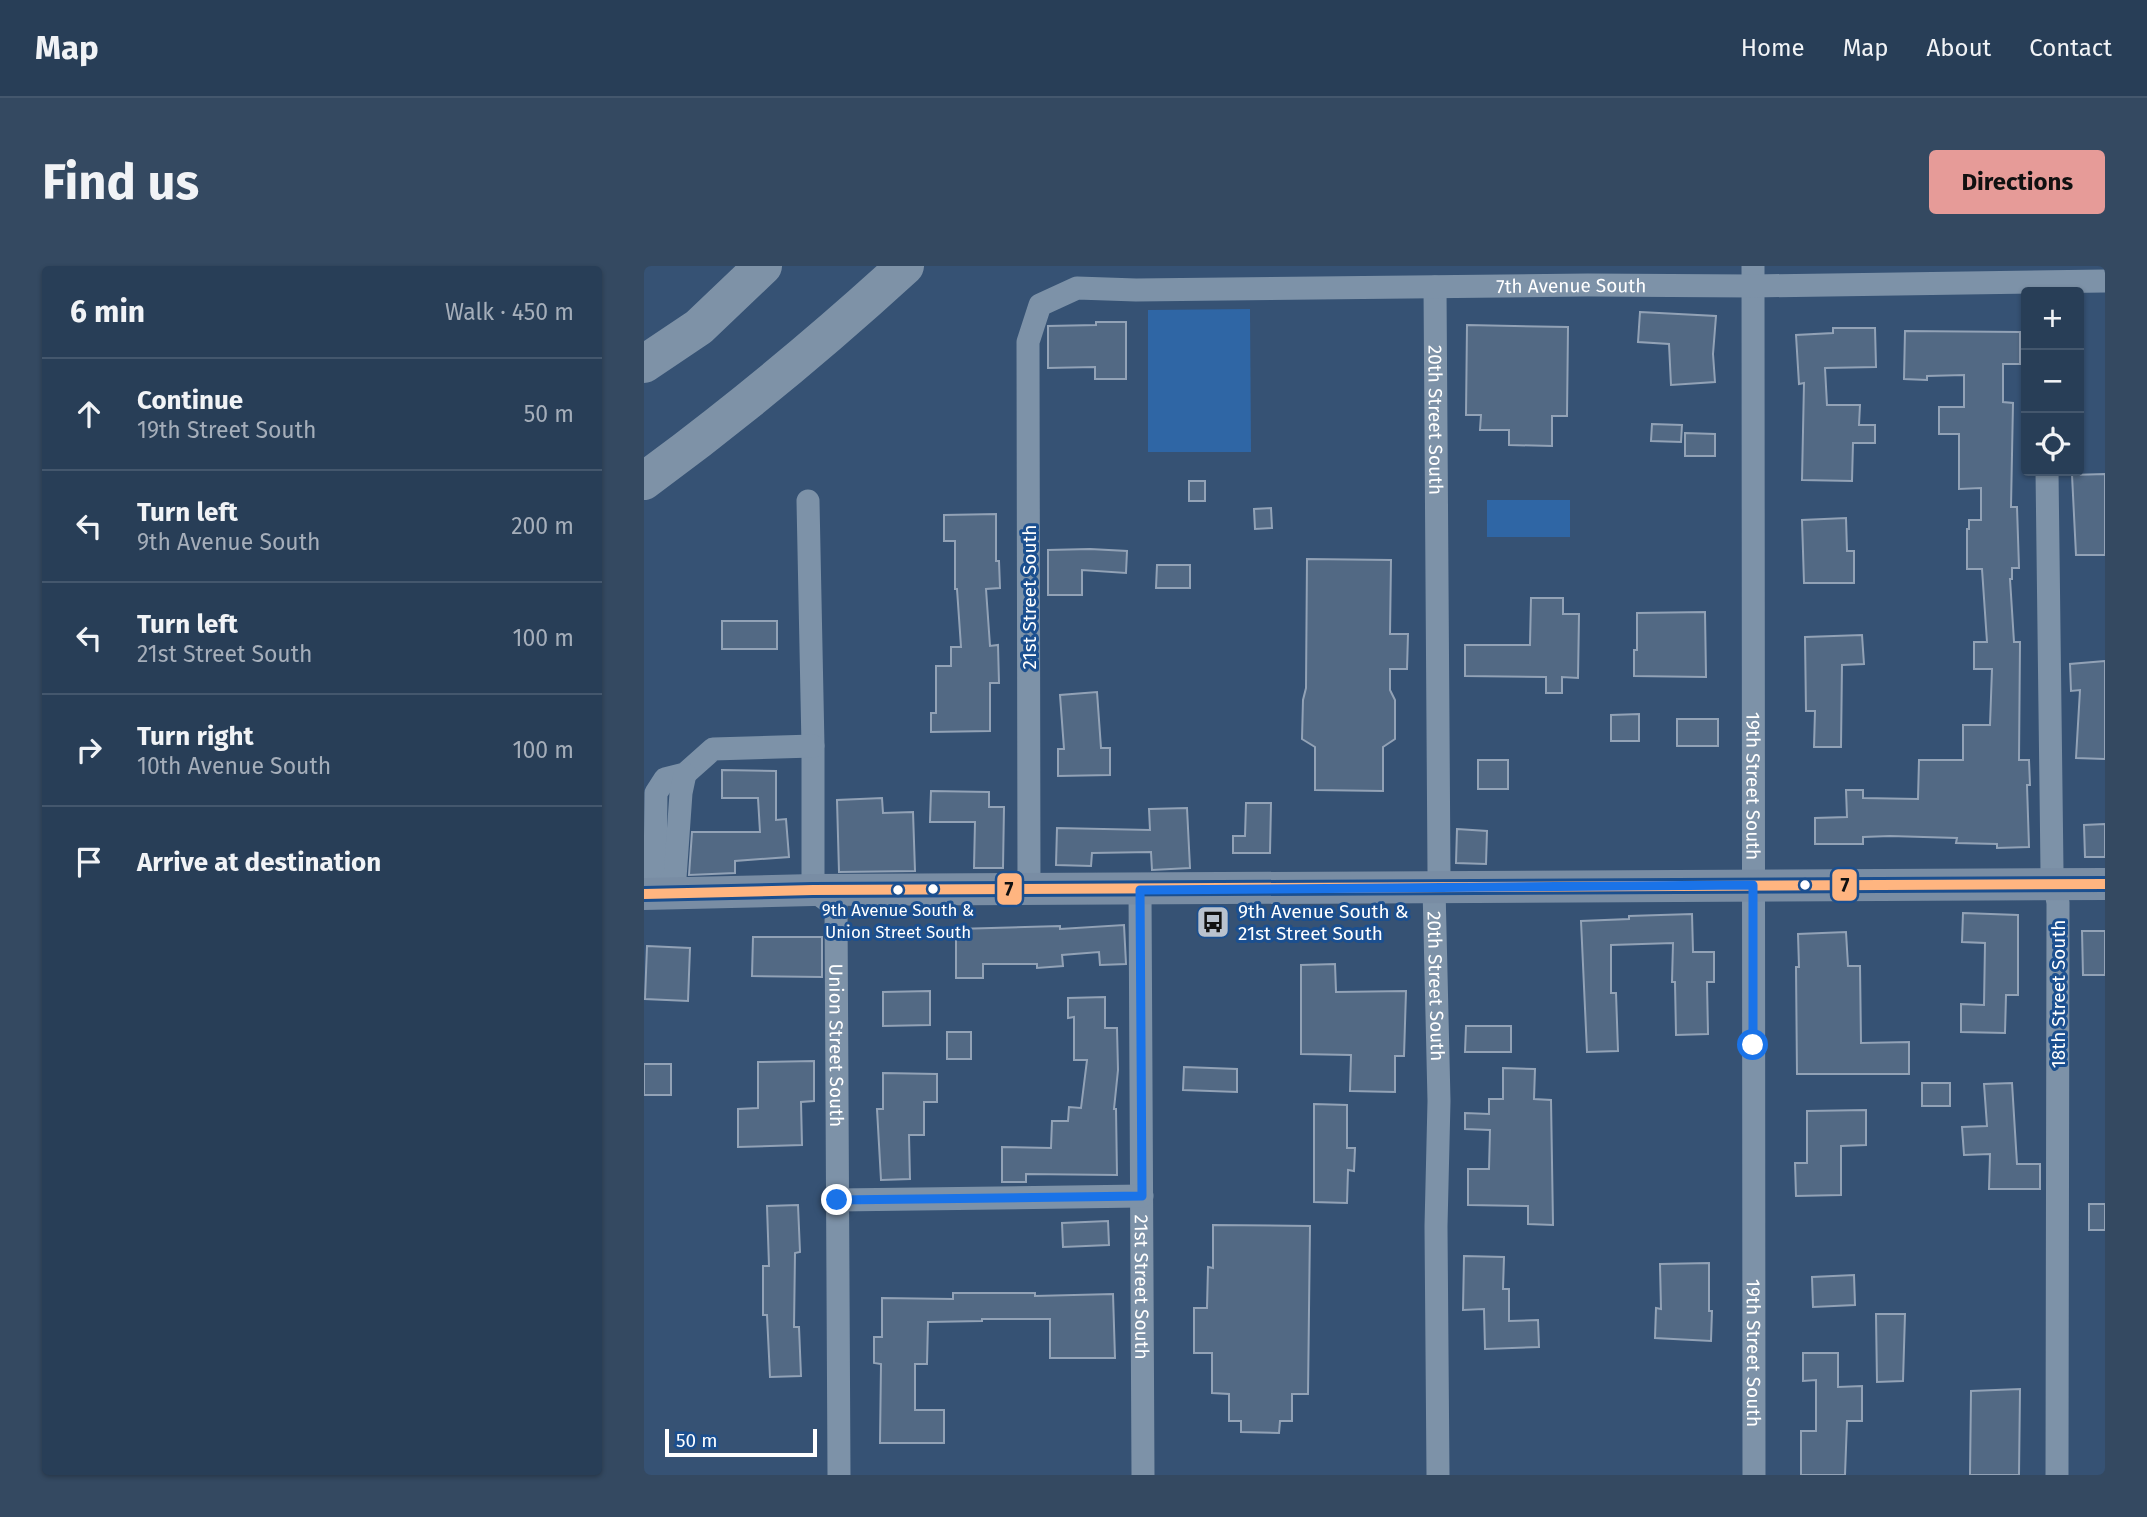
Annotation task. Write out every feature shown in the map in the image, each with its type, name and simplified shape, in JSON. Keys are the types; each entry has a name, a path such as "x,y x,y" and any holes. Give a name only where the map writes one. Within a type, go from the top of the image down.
{"highway":[{"path":"644,364 699,327 763,266"},
{"path":"644,481 705,437 841,325 905,266"}],"street":[{"name":"7th Avenue South","path":"1040,305 1077,288 1136,290 1435,287 1753,276 2045,287 2105,281"},
{"name":"19th Street South","path":"1753,276 1754,1475"},
{"name":"20th Street South","path":"1435,287 1439,874 1434,888 1439,1101 1436,1226 1438,1475"},
{"name":"21st Street South","path":"1030,890 1028,342 1040,305"},
{"name":"18th Street South","path":"2048,476 2053,885 2058,903 2057,1475"},
{"path":"808,501 813,890"},
{"path":"657,892 675,878 685,774 713,749 813,746"},
{"path":"657,892 2105,884"},
{"name":"Union Street South","path":"813,890 836,907 839,1475"},
{"name":"21st Street South","path":"1140,890 1143,1475"},
{"path":"837,1200 1142,1196"}],"shaded area":[{"path":"1250,309 1251,452 1148,452 1148,310"},
{"path":"1487,500 1570,500 1570,537 1487,537"}],"building":[{"path":"1640,312 1716,316 1713,354 1715,382 1671,385 1669,344 1638,342"},
{"path":"1096,322 1126,322 1126,379 1095,379 1095,367 1048,368 1048,326 1096,325"},
{"path":"1467,325 1568,327 1567,416 1552,416 1552,446 1509,445 1509,430 1480,430 1481,415 1466,415"},
{"path":"1833,328 1875,328 1876,367 1825,368 1827,405 1860,405 1859,425 1875,425 1875,443 1853,443 1852,481 1802,480 1804,383 1799,384 1796,335 1833,333"},
{"path":"1905,331 2020,332 2020,364 2003,364 2003,402 2013,403 2011,507 2017,507 2019,568 2012,568 2010,579 2014,642 2020,642 2019,760 2029,760 2029,847 1997,848 1997,844 1956,843 1957,838 1890,836 1863,837 1863,844 1815,844 1815,818 1847,817 1846,790 1863,790 1863,798 1918,799 1919,760 1963,760 1963,725 1990,725 1992,669 1974,669 1974,642 1987,642 1982,569 1967,569 1967,529 1969,520 1981,520 1981,488 1959,489 1959,434 1939,434 1939,407 1964,407 1964,375 1927,376 1927,380 1904,379"},
{"path":"1652,424 1682,425 1681,442 1651,441"},
{"path":"1685,433 1715,434 1715,456 1685,456"},
{"path":"2105,474 2105,555 2076,555 2072,476"},
{"path":"1189,481 1205,481 1205,501 1189,501"},
{"path":"1271,508 1272,528 1255,529 1254,509"},
{"path":"996,514 996,561 999,561 1000,588 986,589 990,646 998,645 999,683 990,683 990,731 931,732 931,713 936,713 936,666 951,666 951,647 961,647 955,589 955,541 944,541 944,515"},
{"path":"1846,518 1847,551 1854,551 1854,583 1804,583 1802,520"},
{"path":"1048,550 1127,551 1126,573 1082,570 1082,595 1048,595"},
{"path":"1307,559 1391,560 1390,634 1408,634 1407,669 1390,669 1390,690 1395,700 1395,739 1383,747 1383,791 1315,790 1315,747 1302,739 1306,688"},
{"path":"1157,565 1190,565 1190,588 1156,588"},
{"path":"1531,598 1563,598 1563,614 1579,614 1578,678 1562,677 1562,693 1546,693 1546,677 1465,676 1465,645 1530,645"},
{"path":"1705,612 1706,677 1634,676 1637,613"},
{"path":"722,621 777,621 777,649 722,649"},
{"path":"1862,635 1864,664 1842,665 1841,747 1814,747 1815,711 1806,711 1805,637"},
{"path":"2105,661 2105,759 2076,758 2080,690 2071,691 2070,664"},
{"path":"1097,692 1101,748 1110,748 1110,775 1058,776 1058,749 1064,749 1060,695"},
{"path":"1639,714 1639,741 1611,741 1611,715"},
{"path":"1677,719 1718,719 1718,746 1677,746"},
{"path":"1478,760 1508,760 1508,789 1478,789"},
{"path":"722,770 776,771 776,820 786,819 789,857 735,861 735,873 689,875 692,832 760,832 758,798 722,798"},
{"path":"931,791 989,792 989,807 1004,807 1003,868 974,868 975,822 930,822"},
{"path":"882,798 883,813 913,812 915,871 839,872 837,800"},
{"path":"1246,803 1271,803 1270,853 1233,853 1233,836 1245,836"},
{"path":"1187,808 1190,868 1152,870 1151,852 1092,853 1091,866 1056,865 1057,828 1150,830 1149,809"},
{"path":"2105,824 2105,857 2085,857 2084,825"},
{"path":"1457,829 1487,831 1486,864 1456,863"},
{"path":"1963,913 2018,915 2018,995 2006,995 2005,1033 1961,1032 1961,1004 1984,1005 1985,943 1962,942"},
{"path":"1692,914 1693,952 1714,952 1714,982 1707,982 1708,1034 1676,1035 1675,982 1672,982 1673,943 1611,945 1611,993 1616,993 1618,1051 1587,1052 1581,921"},
{"path":"1124,925 1126,964 1100,965 1099,952 1062,955 1063,966 1037,968 1037,964 983,964 983,978 956,978 956,929 1060,926 1060,929"},
{"path":"2082,931 2105,931 2105,975 2083,975"},
{"path":"1846,932 1848,966 1860,966 1861,1043 1909,1042 1909,1074 1797,1074 1798,934"},
{"path":"753,937 822,937 822,977 752,976"},
{"path":"647,946 690,948 688,1001 645,999"},
{"path":"1335,964 1336,992 1406,991 1404,1056 1395,1056 1395,1092 1350,1091 1351,1055 1301,1054 1301,965"},
{"path":"930,991 930,1025 883,1026 883,992"},
{"path":"1105,997 1105,1028 1117,1028 1118,1070 1114,1109 1117,1175 1026,1174 1026,1182 1002,1182 1002,1147 1051,1148 1052,1121 1068,1121 1069,1107 1081,1108 1087,1060 1074,1060 1074,1017 1068,1018 1068,998"},
{"path":"1466,1026 1511,1026 1511,1052 1465,1052"},
{"path":"947,1032 971,1032 971,1059 947,1059"},
{"path":"814,1061 814,1101 801,1102 802,1145 738,1147 738,1109 758,1108 758,1062"},
{"path":"644,1064 671,1064 671,1095 644,1095"},
{"path":"1184,1067 1237,1069 1237,1092 1183,1090"},
{"path":"1503,1068 1535,1069 1534,1099 1551,1100 1553,1225 1528,1224 1528,1206 1468,1205 1468,1169 1489,1169 1490,1130 1465,1129 1465,1113 1489,1114 1489,1099 1503,1099"},
{"path":"883,1073 937,1074 937,1102 924,1102 924,1135 909,1135 910,1179 881,1180 877,1109 883,1109"},
{"path":"1922,1083 1950,1083 1950,1106 1922,1106"},
{"path":"2012,1083 2017,1164 2040,1164 2040,1189 1989,1189 1990,1154 1964,1155 1962,1127 1987,1126 1984,1084"},
{"path":"1314,1104 1347,1105 1347,1148 1355,1148 1354,1171 1348,1170 1347,1203 1314,1202"},
{"path":"1866,1110 1866,1145 1841,1146 1841,1195 1796,1196 1795,1163 1807,1163 1807,1111"},
{"path":"2089,1204 2105,1204 2105,1230 2089,1230"},
{"path":"798,1205 800,1252 795,1253 794,1327 799,1327 801,1376 770,1377 767,1315 763,1315 763,1266 769,1266 767,1206"},
{"path":"1108,1221 1109,1245 1063,1247 1062,1223"},
{"path":"1213,1225 1310,1226 1308,1394 1292,1394 1292,1421 1280,1421 1279,1433 1241,1432 1241,1421 1229,1421 1229,1394 1212,1393 1212,1353 1194,1353 1194,1308 1207,1308 1208,1267 1213,1268"},
{"path":"1464,1256 1504,1257 1503,1289 1509,1289 1509,1321 1538,1320 1539,1347 1485,1349 1484,1309 1463,1310"},
{"path":"1709,1263 1711,1341 1655,1338 1656,1308 1661,1309 1660,1264"},
{"path":"1854,1275 1855,1305 1813,1307 1812,1277"},
{"path":"953,1293 1035,1293 1035,1296 1113,1294 1115,1358 1050,1358 1050,1319 928,1322 927,1364 915,1364 915,1410 944,1410 944,1443 880,1443 881,1364 874,1363 874,1337 882,1337 882,1298 953,1299"},
{"path":"1876,1314 1905,1314 1903,1381 1877,1382"},
{"path":"1803,1353 1838,1353 1838,1387 1862,1386 1862,1421 1847,1421 1845,1475 1801,1475 1801,1431 1816,1431 1816,1380 1803,1381"},
{"path":"2020,1389 2019,1475 1970,1475 1971,1391"}],"transit line":[{"name":"7","path":"644,894 813,890 2105,884"}],"place":[{"name":"9th Avenue South & Union Street South","path":"898,890"},
{"name":"9th Avenue South & 21st Street South","path":"1213,922"}],"route":[{"path":"837,1200 1142,1196 1140,890 1753,885 1753,1045"}]}
